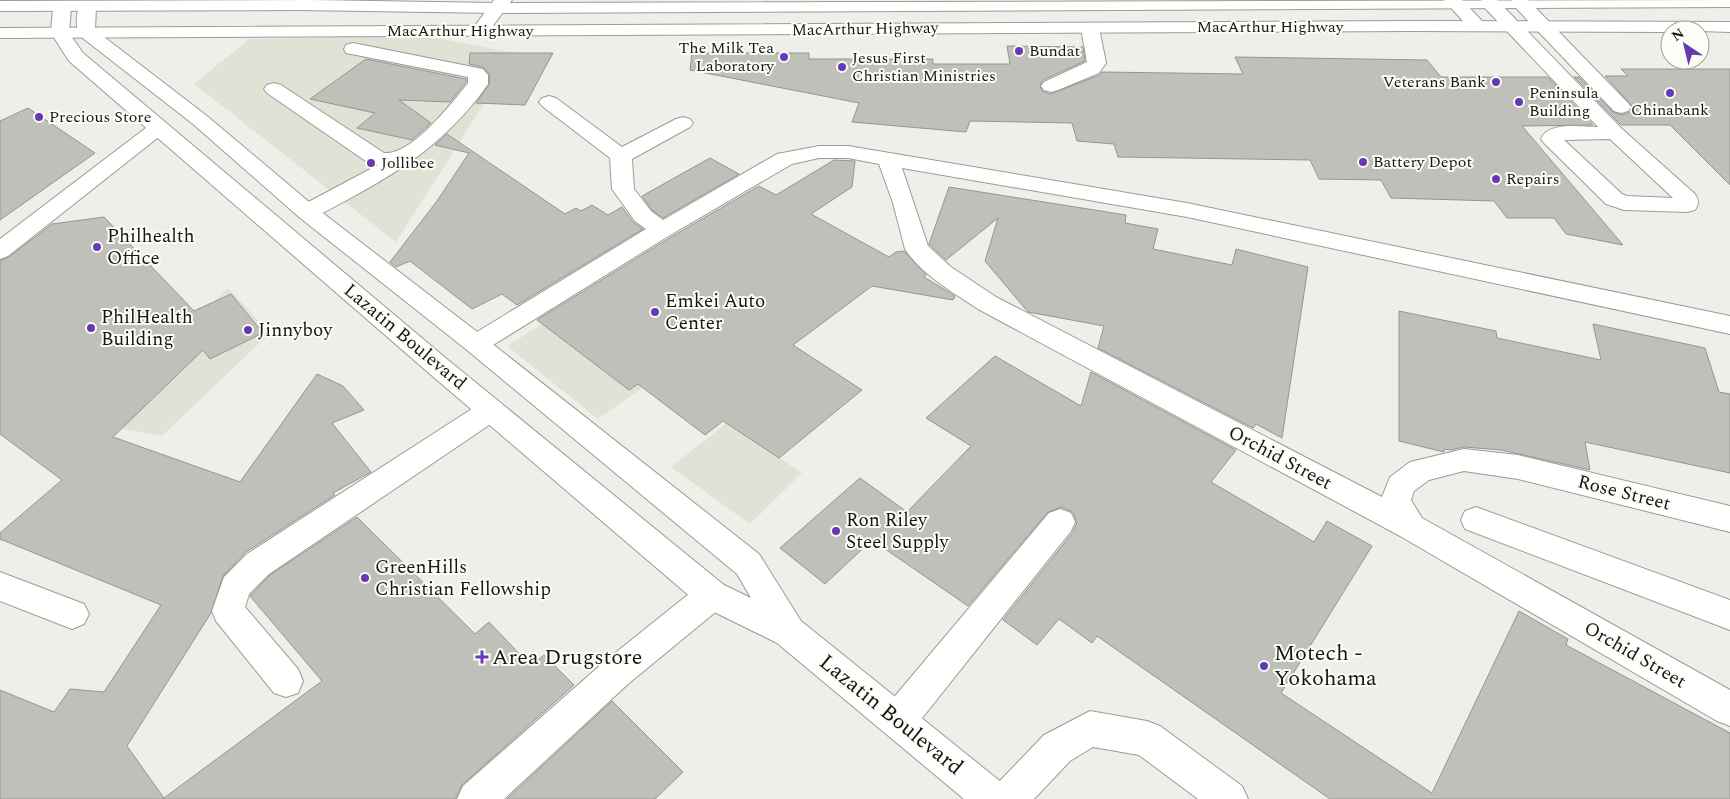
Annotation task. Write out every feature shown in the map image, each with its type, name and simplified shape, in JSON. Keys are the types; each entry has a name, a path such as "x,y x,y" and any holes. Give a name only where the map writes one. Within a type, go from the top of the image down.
{"main road":[{"path":"1454,1 1477,26"},
{"path":"1489,2 1615,133 1687,199 1687,205 1624,203 1614,199 1551,139 1556,134 1615,133"},
{"path":"1520,2 1542,27 1621,106"},
{"name":"MacArthur Highway","path":"0,6 87,7 292,3 1730,2"},
{"path":"480,32 500,4"},
{"path":"60,33 62,7"},
{"path":"86,32 87,7"},
{"name":"MacArthur Highway","path":"0,33 1477,26 1730,27"},
{"path":"1051,86 1092,69 1097,63 1090,28"},
{"name":"Lazatin Boulevard","path":"86,32 229,144 307,212 476,344 748,564 789,632"},
{"name":"Lazatin Boulevard","path":"60,33 76,58 712,595 789,632 993,799"},
{"path":"307,212 381,173 409,154 453,112 478,84 478,75 453,68 353,49"},
{"path":"274,88 378,159 388,161 409,154"},
{"path":"549,102 620,156 623,189 643,216 662,230"},
{"path":"620,156 683,124"},
{"path":"0,251 158,128"},
{"path":"476,344 662,230 785,159 818,152 848,152 1187,210 1730,324"},
{"name":"Orchid Street","path":"888,159 904,203 917,249 942,273 987,303 1411,527 1730,709"},
{"path":"286,681 228,611 235,587 258,564 491,410"},
{"name":"Rose Street","path":"1411,527 1396,501 1401,485 1420,470 1464,460 1518,467 1730,519"},
{"path":"1476,520 1730,615"},
{"path":"898,720 1060,522"},
{"path":"0,586 72,614"},
{"path":"476,799 616,673 712,595"},
{"path":"1008,799 1057,748 1090,729 1148,739 1229,799"}],"shaded area":[{"name":"Jollibee","path":"420,35 516,53 396,242 194,84 249,39"},
{"name":"Emkei Auto Center","path":"704,223 796,279 598,419 507,346"},
{"path":"228,288 270,333 162,436 85,422"},
{"path":"727,423 802,473 750,524 671,467"}],"building":[{"path":"1007,46 1083,47 1085,61 1043,80 1040,85 1042,91 1050,94 1100,75 1102,72 1243,74 1235,57 1427,60 1441,77 1548,77 1593,125 1522,126 1623,245 1566,234 1554,218 1507,218 1494,201 1391,198 1381,180 1319,179 1310,160 1118,157 1114,144 1077,141 1072,123 970,121 966,132 852,122 859,103 690,70 692,53 809,53 809,59 933,59 933,64 1010,64"},
{"path":"470,53 553,53 525,105 476,103 489,85 490,75 483,67 469,64"},
{"path":"366,59 466,79 466,82 450,102 399,100 431,123 412,140 357,128 375,113 310,99"},
{"path":"1621,69 1730,69 1730,185 1670,125 1621,125 1574,77 1579,77 1613,112 1622,115 1630,112 1632,106 1605,76 1628,76"},
{"path":"28,108 95,153 0,220 0,121"},
{"path":"447,134 565,214 576,208 581,211 592,205 608,215 622,207 633,222 643,229 517,305 502,294 472,309 410,261 396,267 390,262 437,201 469,153 435,145"},
{"path":"710,158 739,174 663,218 652,210 642,196"},
{"path":"834,160 855,161 852,187 811,214 889,257 896,252 904,251 926,275 924,277 955,296 953,300 872,286 793,345 862,390 779,458 723,421 705,435 638,384 629,390 537,320 671,237 759,186 776,195"},
{"path":"949,187 1126,215 1125,223 1158,229 1153,249 1232,265 1236,249 1308,267 1282,438 1256,424 1253,428 1098,348 1104,326 1028,312 985,261 998,218 946,260 929,244"},
{"path":"104,217 194,311 231,294 263,333 210,359 203,350 113,437 240,482 317,374 343,386 364,410 332,423 371,472 333,493 335,495 246,552 223,576 211,613 127,746 164,798 322,681 250,596 270,575 357,517 475,634 489,622 531,666 544,655 574,685 462,785 455,799 0,799 0,690 54,712 70,689 104,692 161,605 0,539 0,533 62,480 0,434 0,261 9,257 52,224"},
{"path":"1399,311 1496,331 1497,338 1601,360 1593,324 1705,348 1719,392 1730,394 1730,473 1585,442 1590,470 1501,450 1464,447 1451,450 1444,449 1444,452 1399,441"},
{"path":"995,356 1081,406 1091,372 1236,450 1211,482 1314,542 1327,521 1372,546 1281,693 1432,793 1519,611 1568,639 1566,645 1730,733 1730,799 1330,799 1097,636 1092,643 1059,619 1037,645 1003,620 1073,532 1077,523 1073,512 1061,507 1048,512 968,606 872,540 825,584 780,548 860,478 907,512 971,446 926,418"},
{"path":"612,701 683,772 655,799 507,799"}],"place":[{"name":"Bundat","path":"1019,51"},
{"name":"The Milk Tea Laboratory","path":"784,57"},
{"name":"Jesus First Christian Ministries","path":"842,67"},
{"name":"Veterans Bank","path":"1496,82"},
{"name":"Chinabank","path":"1670,93"},
{"name":"Peninsula Building","path":"1519,102"},
{"name":"Precious Store","path":"39,117"},
{"name":"Battery Depot","path":"1363,162"},
{"name":"Jollibee","path":"371,163"},
{"name":"Repairs","path":"1496,179"},
{"name":"Philhealth Office","path":"97,247"},
{"name":"Emkei Auto Center","path":"655,312"},
{"name":"PhilHealth Building","path":"91,328"},
{"name":"Jinnyboy","path":"248,330"},
{"name":"Ron Riley Steel Supply","path":"836,531"},
{"name":"GreenHills Christian Fellowship","path":"365,578"},
{"name":"Area Drugstore","path":"482,657"},
{"name":"Motech - Yokohama","path":"1264,666"}]}
